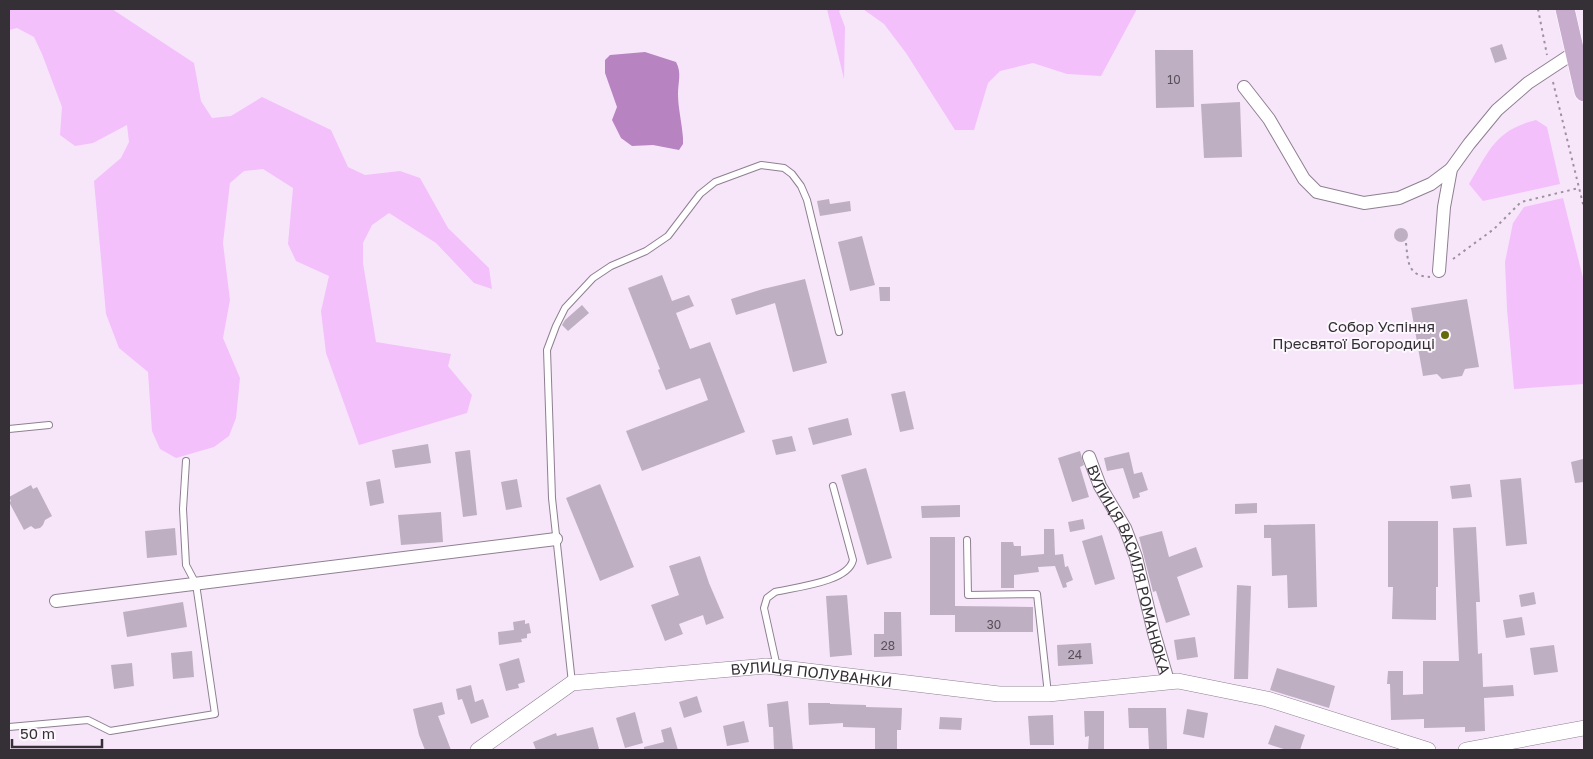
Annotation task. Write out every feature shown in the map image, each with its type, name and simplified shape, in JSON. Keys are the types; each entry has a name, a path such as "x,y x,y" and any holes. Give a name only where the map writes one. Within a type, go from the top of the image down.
{"main road":[{"path":"1565,9 1584,92"}],"street":[{"path":"1244,87 1269,119 1304,179 1317,192 1364,202 1399,198 1431,184 1452,169 1469,144 1497,110 1550,68 1575,52"},
{"path":"1438,271 1444,207 1452,169"},
{"name":"ВУЛИЦЯ ВАСИЛЯ РОМАНЮКА","path":"1089,457 1100,486 1125,528 1136,557 1154,633 1168,681 1178,681 1267,698 1428,750"},
{"path":"56,601 556,539"},
{"name":"ВУЛИЦЯ ПОЛУВАНКИ","path":"572,682 766,666 999,694 1048,694 1168,681"},
{"path":"478,750 572,682"},
{"path":"1466,750 1584,728"}],"lane":[{"path":"572,682 552,498 547,350 565,308 593,278 611,266 646,251 668,236 700,194 715,182 760,165 784,168 792,174 807,200 839,332"},
{"path":"9,429 49,425"},
{"path":"9,727 88,720 110,731 215,714 196,584 186,565 183,509 186,461"},
{"path":"777,668 764,608 767,598 775,592 838,577 852,566 853,560 833,486"},
{"path":"967,540 968,594 1038,594 1048,694"}],"path":[{"path":"1538,9 1550,68 1584,208"},
{"path":"1406,243 1409,265 1412,271 1420,276 1439,276 1438,271 1494,228 1521,202 1580,188"}],"shaded area":[{"path":"9,9 112,9 194,63 201,101 212,118 231,116 262,97 331,130 348,167 365,175 400,171 420,178 448,228 489,268 492,289 474,283 436,243 389,213 372,225 363,243 363,263 376,342 451,354 448,366 472,395 467,413 359,445 326,353 321,311 329,276 296,261 288,244 293,188 263,169 244,171 230,183 223,243 230,300 223,338 240,378 236,418 229,436 214,447 176,458 160,449 152,431 148,372 119,348 106,314 94,181 121,158 129,142 127,125 93,143 75,146 60,135 62,107 42,54 34,37 17,28 9,30"},
{"path":"827,9 843,9 839,11 845,27 844,79"},
{"path":"863,9 1137,9 1101,76 1067,74 1033,63 1000,71 988,83 974,130 955,130 906,53 884,24"},
{"path":"645,52 676,62 678,66 678,99 683,138 683,144 679,150 653,145 632,146 621,138 612,120 617,107 605,73 605,60 610,55"},
{"path":"1536,120 1547,127 1560,184 1483,201 1469,184 1488,152 1502,136 1511,130"},
{"path":"1563,198 1584,282 1584,384 1514,389 1505,262 1513,223 1524,207"}],"building":[{"path":"1502,44 1507,59 1495,63 1490,48"},
{"path":"1155,50 1193,50 1194,107 1156,108"},
{"path":"1240,102 1242,157 1204,158 1201,104"},
{"path":"829,199 830,204 850,201 851,211 820,216 817,201"},
{"path":"1398,228 1404,228 1408,235 1404,242 1398,242 1394,238 1394,232"},
{"path":"862,236 875,285 850,291 838,242"},
{"path":"662,275 672,301 689,295 694,306 676,313 690,349 710,342 745,432 642,471 626,431 708,400 700,378 666,390 658,370 660,369 628,288"},
{"path":"805,279 827,363 793,372 775,303 736,315 731,299"},
{"path":"879,287 890,287 890,301 880,301"},
{"name":"Собор Успіння Пресвятої Богородиці","path":"1467,299 1479,367 1465,369 1462,376 1442,379 1437,374 1423,376 1411,308"},
{"path":"582,305 589,313 568,331 562,325"},
{"path":"905,391 914,429 900,432 891,394"},
{"path":"848,418 852,435 813,445 808,428"},
{"path":"792,436 796,451 776,455 772,440"},
{"path":"428,444 431,463 395,468 392,450"},
{"path":"470,450 477,515 463,517 455,452"},
{"path":"1080,451 1084,465 1080,467 1089,497 1072,502 1058,458"},
{"path":"1129,452 1134,474 1142,472 1148,490 1139,493 1140,497 1133,499 1123,468 1107,471 1104,458"},
{"path":"1583,459 1584,482 1575,483 1571,462"},
{"path":"866,468 892,558 867,565 841,475"},
{"path":"1521,478 1527,544 1506,546 1500,480"},
{"path":"380,479 384,503 370,506 366,482"},
{"path":"517,479 522,507 506,510 501,482"},
{"path":"600,484 634,567 600,581 566,498"},
{"path":"1470,484 1472,497 1452,499 1450,486"},
{"path":"31,485 33,489 37,487 52,516 45,520 40,528 35,529 31,526 24,530 9,502 11,501 9,497"},
{"path":"1257,503 1257,513 1235,514 1235,504"},
{"path":"960,505 960,517 922,518 921,506"},
{"path":"441,512 443,542 401,545 398,515"},
{"path":"1083,519 1085,529 1070,532 1068,522"},
{"path":"1388,521 1438,521 1436,620 1392,619 1393,587 1388,587"},
{"path":"1315,524 1317,607 1288,608 1287,575 1272,576 1271,538 1264,538 1264,525"},
{"path":"1476,527 1480,602 1476,602 1478,654 1482,653 1483,687 1513,685 1514,696 1484,698 1485,731 1465,732 1465,727 1424,728 1424,719 1391,720 1390,684 1387,684 1388,671 1403,671 1403,695 1423,694 1423,661 1459,661 1453,528"},
{"path":"175,528 177,555 147,558 145,531"},
{"path":"1044,529 1054,529 1055,555 1063,554 1065,567 1068,566 1073,580 1066,583 1067,587 1063,588 1055,566 1038,567 1039,572 1014,575 1014,588 1001,588 1001,542 1013,542 1014,546 1021,546 1021,556 1044,554"},
{"path":"1162,531 1169,557 1196,547 1203,567 1177,577 1190,615 1166,623 1156,591 1153,592 1139,537"},
{"path":"1102,535 1115,579 1095,585 1082,541"},
{"path":"930,537 955,537 955,615 930,615"},
{"path":"700,556 724,618 706,625 703,615 679,624 683,634 665,641 651,605 679,595 669,566"},
{"path":"1237,585 1251,586 1248,679 1234,679"},
{"path":"1534,592 1536,604 1521,607 1519,595"},
{"path":"847,595 852,655 830,657 826,596"},
{"path":"183,602 187,627 127,637 123,612"},
{"path":"955,606 1033,607 1033,632 955,632"},
{"path":"884,612 901,612 902,656 874,657 874,634 884,634"},
{"path":"1522,617 1525,635 1506,638 1503,620"},
{"path":"525,620 525,624 529,623 531,633 527,634 527,638 521,639 522,642 499,645 498,632 514,630 513,622"},
{"path":"1195,637 1198,657 1177,660 1174,640"},
{"path":"1091,643 1093,664 1058,666 1057,645"},
{"path":"1554,645 1558,672 1534,675 1530,648"},
{"path":"192,651 194,677 173,679 171,653"},
{"path":"519,658 525,682 518,684 519,688 506,691 499,664"},
{"path":"132,663 134,686 114,689 111,665"},
{"path":"1277,668 1335,686 1329,708 1270,690"},
{"path":"471,685 475,702 483,699 489,717 471,724 462,699 458,700 456,689"},
{"path":"697,696 702,712 684,718 679,702"},
{"path":"788,701 793,750 774,750 773,727 769,727 767,704"},
{"path":"442,702 445,714 438,716 451,750 425,750 419,735 413,709"},
{"path":"808,703 902,708 901,730 897,730 897,750 875,750 875,728 843,727 843,723 809,725"},
{"path":"1128,708 1166,708 1167,749 1149,749 1148,728 1129,728"},
{"path":"1187,709 1208,713 1204,738 1183,734"},
{"path":"1084,711 1104,711 1104,750 1088,750 1089,736 1085,737"},
{"path":"635,712 643,743 625,748 616,718"},
{"path":"1053,715 1054,745 1030,745 1028,716"},
{"path":"940,717 962,718 961,730 939,729"},
{"path":"744,721 749,742 727,746 723,726"},
{"path":"1275,725 1305,735 1300,750 1287,750 1268,744"},
{"path":"593,727 599,749 536,750 533,742 556,733 557,736"},
{"path":"671,727 678,750 644,750 644,747 664,742 661,730"}],"place":[{"name":"Собор Успіння Пресвятої Богородиці","path":"1445,335"}]}
